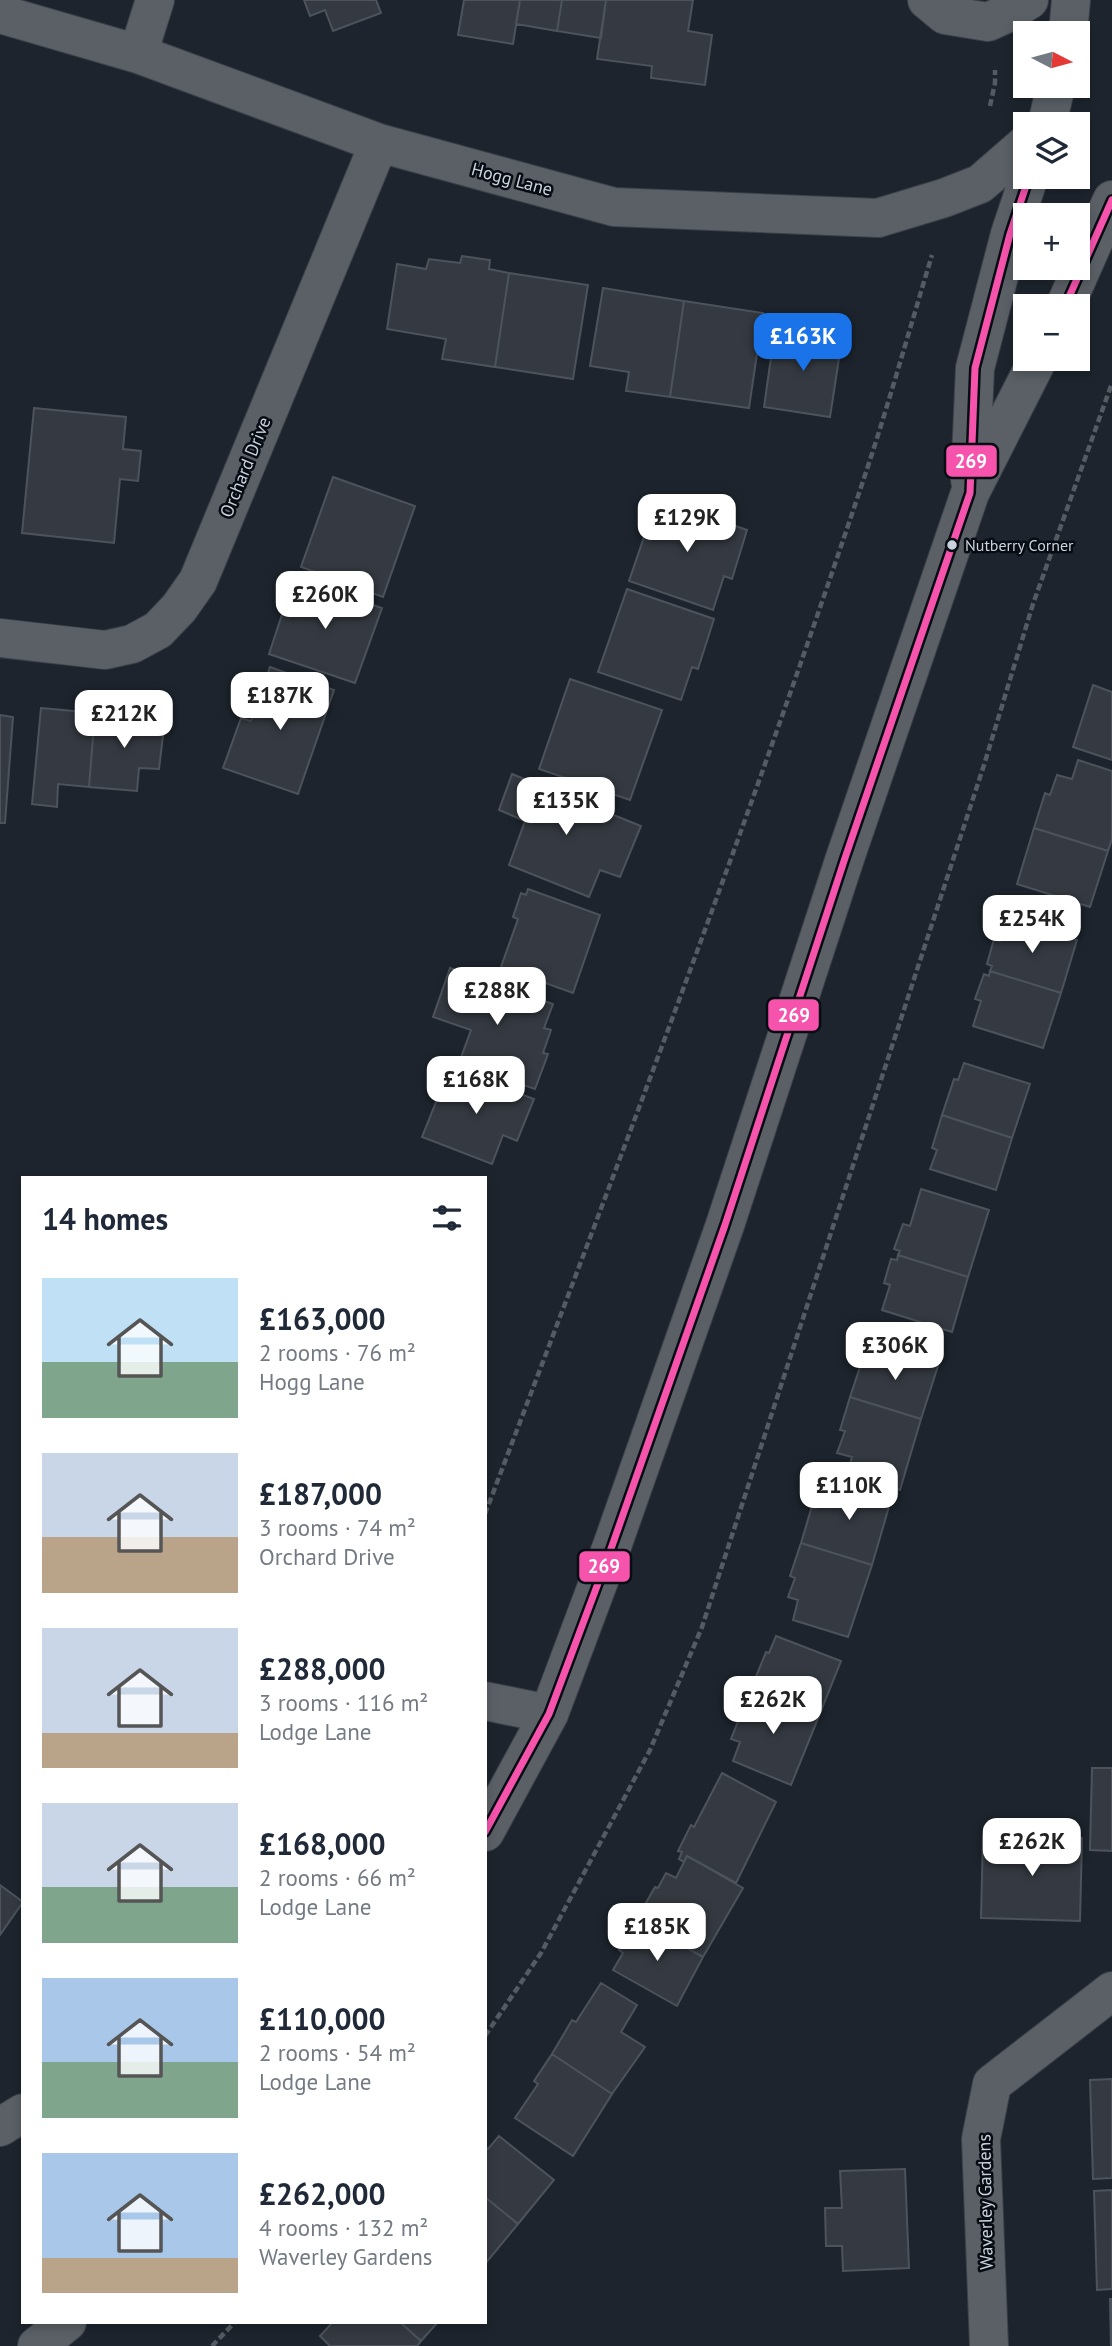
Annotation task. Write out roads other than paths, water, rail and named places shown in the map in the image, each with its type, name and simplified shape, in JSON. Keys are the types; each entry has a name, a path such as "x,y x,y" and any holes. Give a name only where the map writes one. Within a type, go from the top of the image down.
{"street":[{"path":"138,54 155,0"},
{"path":"927,0 946,15 988,22 1029,0"},
{"path":"1069,21 1071,0"},
{"name":"Hogg Lane","path":"0,14 138,54 379,143 614,206 878,218 980,184 1013,155"},
{"name":"Orchard Drive","path":"0,638 106,650 132,644 158,630 179,608 198,581 379,143"},
{"path":"970,493 975,369 1010,234 1025,189"},
{"path":"1070,294 1112,200"},
{"path":"487,1828 549,1714 677,1366 845,858 970,493 1032,371"},
{"path":"487,1701 549,1714"},
{"name":"Waverley Gardens","path":"989,2346 981,2139 992,2084 1112,1991"},
{"path":"0,2127 21,2114"},
{"path":"37,2346 64,2324"}],"place":[{"name":"Nutberry Corner","path":"952,545"}]}
